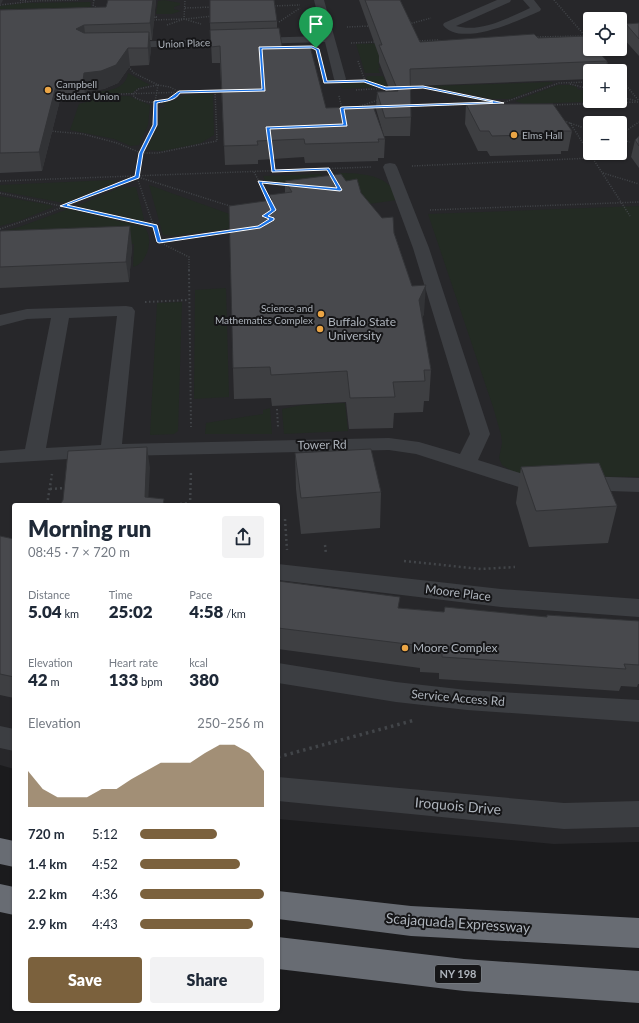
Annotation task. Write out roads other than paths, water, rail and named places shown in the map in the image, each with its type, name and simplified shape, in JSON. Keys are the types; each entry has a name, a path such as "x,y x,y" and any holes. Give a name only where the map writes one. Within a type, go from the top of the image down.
{"highway":[{"path":"0,851 12,854"},
{"path":"0,898 12,901"},
{"name":"Scajaquada Expressway","path":"280,905 410,921 639,933"},
{"name":"NY 198","path":"280,953 464,975 639,987"}],"street":[{"path":"319,0 339,85"},
{"path":"506,0 448,25 459,30 493,28 536,9 528,0"},
{"name":"Union Place","path":"109,45 329,39"},
{"path":"390,167 421,248 480,434 466,462"},
{"path":"0,321 27,314 126,311 111,451"},
{"path":"34,455 61,313"},
{"name":"Tower Rd","path":"0,457 111,451 389,444 419,448 522,481 639,485"},
{"name":"Moore Place","path":"280,572 501,598 639,608"},
{"name":"Service Access Rd","path":"280,672 396,692 451,698 639,710"},
{"path":"0,737 12,740"},
{"name":"Iroquois Drive","path":"280,789 564,816 639,814"}],"place":[{"name":"Campbell Student Union","path":"48,90"},
{"name":"Elms Hall","path":"514,135"},
{"name":"Science and Mathematics Complex","path":"321,314"},
{"name":"Buffalo State University","path":"320,329"},
{"name":"Moore Complex","path":"405,648"}]}
